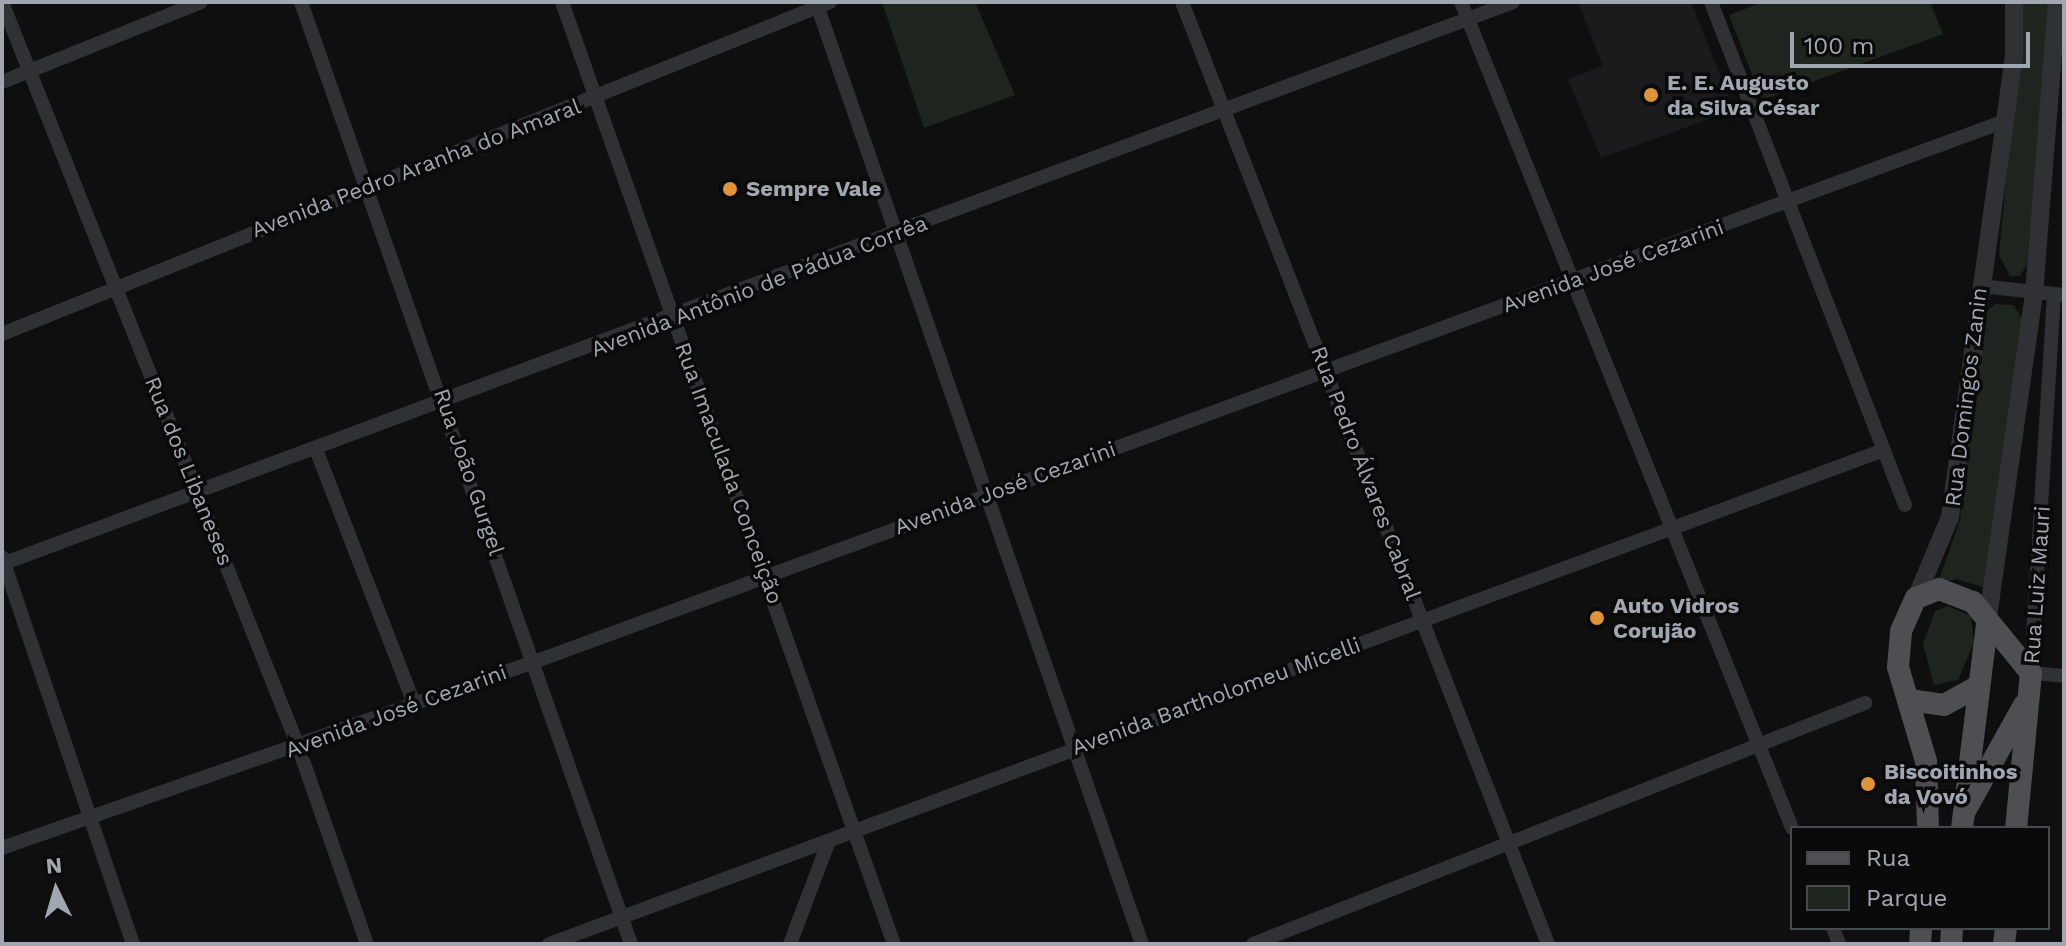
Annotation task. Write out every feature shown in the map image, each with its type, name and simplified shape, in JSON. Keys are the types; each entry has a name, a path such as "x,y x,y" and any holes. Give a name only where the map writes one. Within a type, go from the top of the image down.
{"main road":[{"path":"1916,598 1939,589 1964,594 2031,673"},
{"name":"Rua Domingos Zanin","path":"1916,598 1901,631 1898,667 1926,761 1928,826"},
{"path":"1962,822 1987,624"},
{"name":"Rua Luiz Mauri","path":"2016,826 2031,673"},
{"path":"1909,700 1959,701 1978,686"},
{"path":"1962,822 2029,697"}],"street":[{"name":"Rua dos Libaneses","path":"2,2 298,746 367,944"},
{"path":"2,82 201,2"},
{"name":"Rua João Gurgel","path":"301,2 447,404 631,944"},
{"name":"Rua Imaculada Conceição","path":"562,2 894,944"},
{"name":"Rua Pedro Álvares Cabral","path":"1182,2 1548,944"},
{"path":"1461,2 1791,826"},
{"name":"Avenida Antônio de Pádua Corrêa","path":"3,562 447,404 1513,2"},
{"path":"1711,2 1905,505"},
{"name":"Rua Domingos Zanin","path":"1916,598 1950,517 2005,121 2014,2"},
{"path":"1987,624 2034,294 2057,2"},
{"path":"821,4 897,234 990,493 1142,944"},
{"name":"Avenida Pedro Aranha do Amaral","path":"2,334 596,98 821,4"},
{"name":"Avenida José Cezarini","path":"2,848 534,662 1326,369 1787,205 2005,121"},
{"path":"1980,286 2034,294 2059,294"},
{"name":"Rua Luiz Mauri","path":"2031,673 2059,294"},
{"name":"Avenida Bartholomeu Micelli","path":"549,944 1884,450"},
{"path":"317,452 414,704"},
{"path":"3,562 133,944"},
{"path":"2031,673 2064,676"},
{"path":"1253,944 1760,747 1865,703"},
{"path":"790,944 829,841"}],"shaded area":[{"name":"E. E. Augusto da Silva César","path":"1578,2 1691,2 1734,110 1601,158 1568,79 1603,66"}],"green space":[{"path":"882,2 975,2 1015,95 924,128"},
{"path":"1763,2 1930,2 1943,34 1762,100 1729,15"},
{"path":"2023,2 2050,2 2027,264 2020,276 2010,276 1999,255"},
{"path":"1995,304 2013,305 2022,318 1986,588 1956,579 1938,583 1960,520 1982,314"},
{"path":"1948,606 1971,616 1974,643 1958,680 1934,685 1923,644 1935,611"}],"place":[{"name":"E. E. Augusto da Silva César","path":"1651,95"},
{"name":"Sempre Vale","path":"730,189"},
{"name":"Auto Vidros Corujão","path":"1597,618"},
{"name":"Biscoitinhos da Vovó","path":"1868,784"}]}
